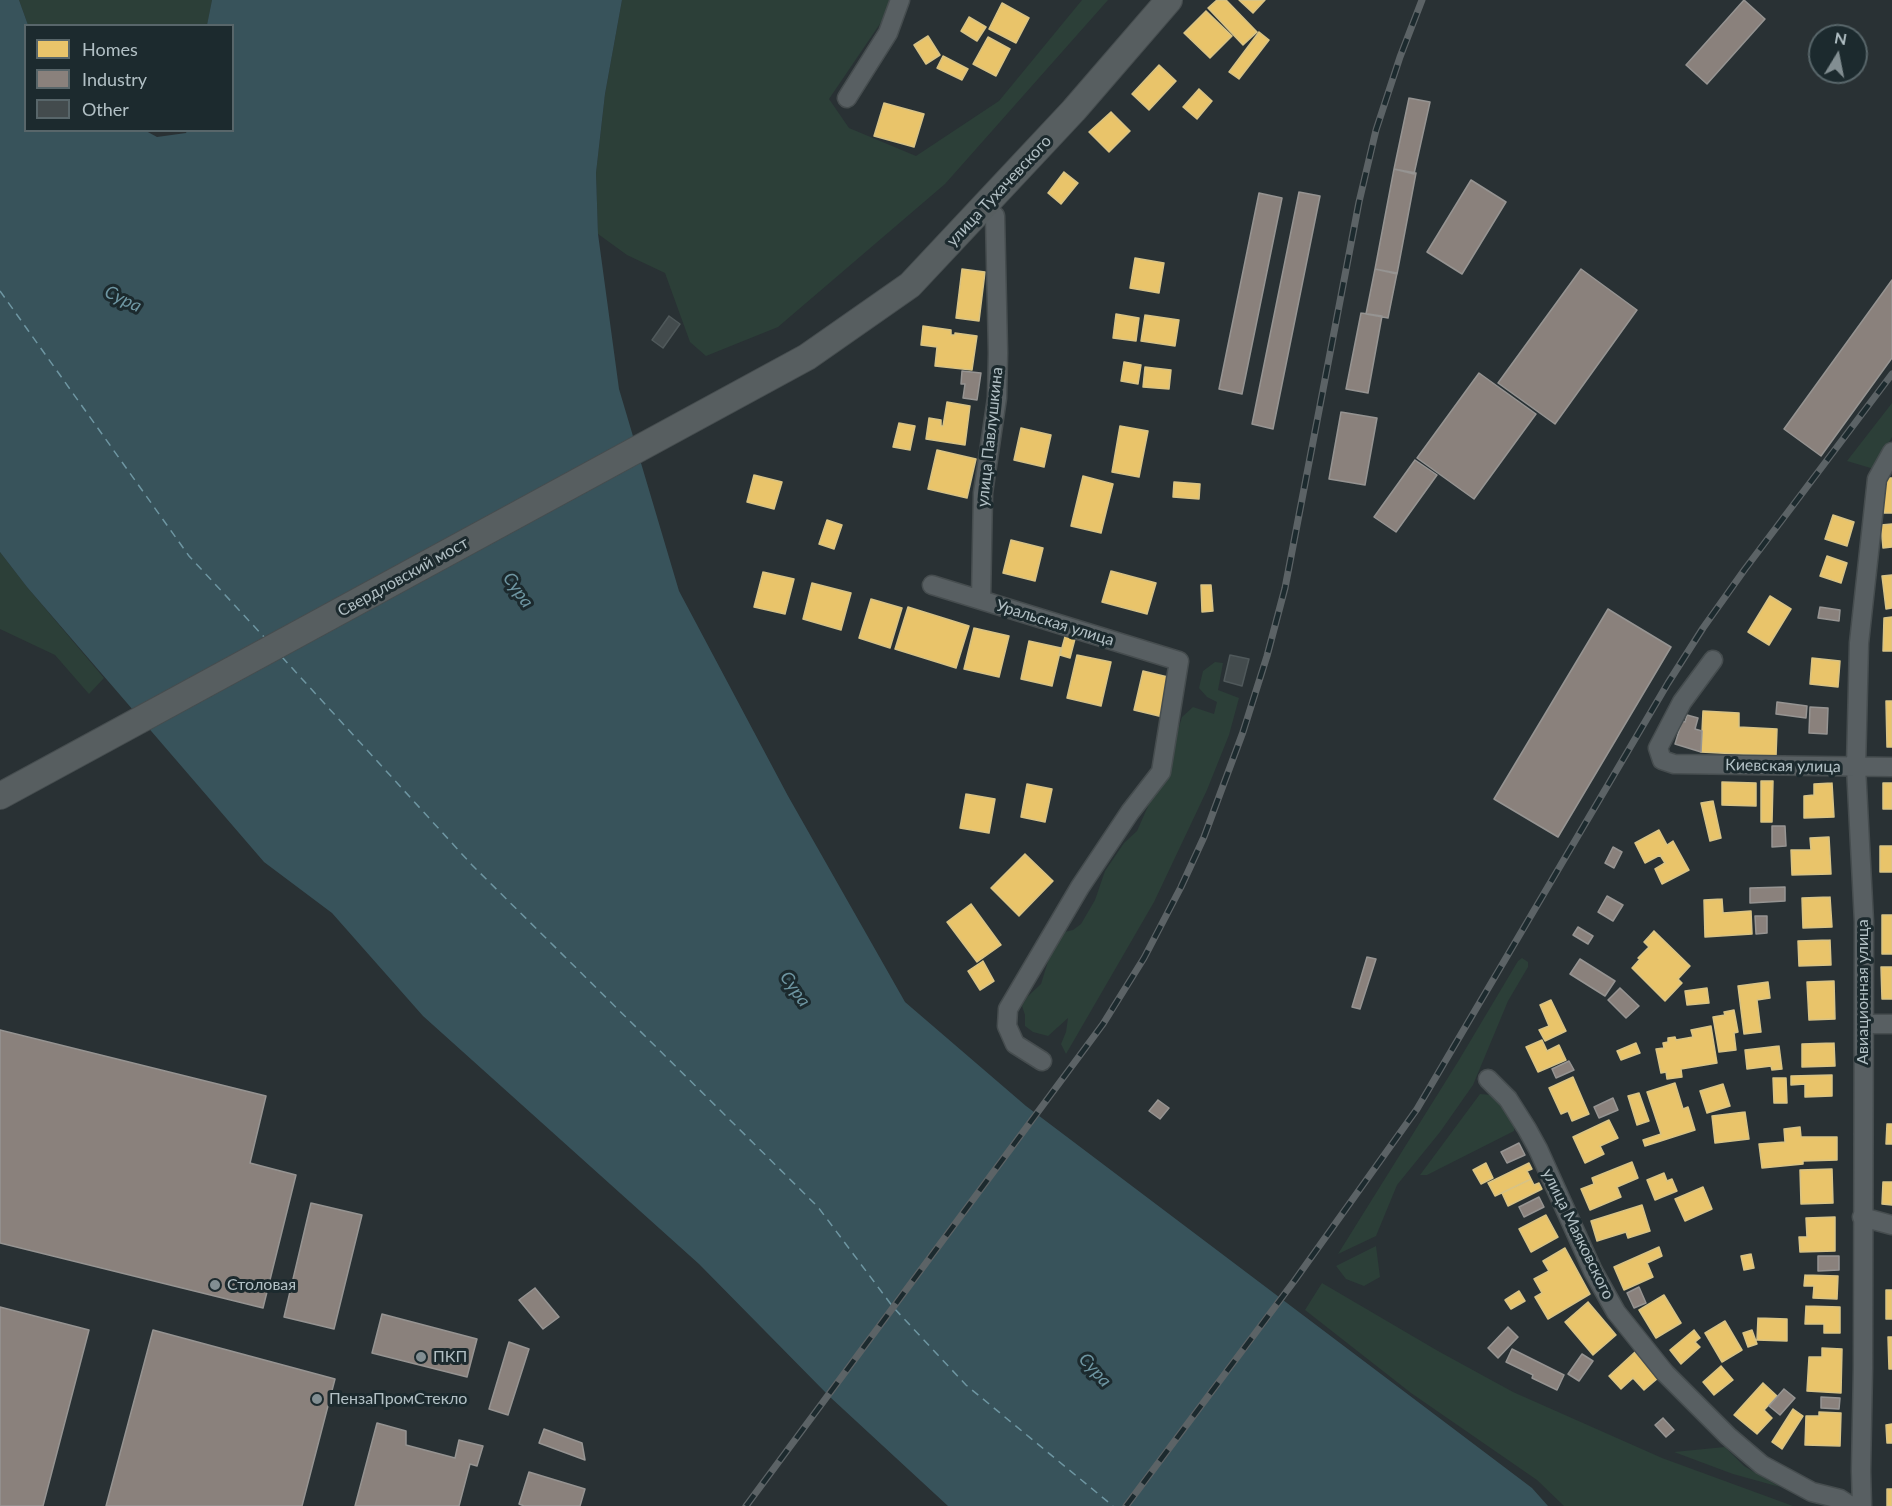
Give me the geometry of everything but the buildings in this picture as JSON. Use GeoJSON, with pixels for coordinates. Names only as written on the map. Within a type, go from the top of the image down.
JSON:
{"type":"FeatureCollection","features":[{"type":"Feature","properties":{"kind":"main road","name":"улица Тухачевского"},"geometry":{"type":"LineString","coordinates":[[807,357],[910,285],[1074,110],[1169,0]]}},
{"type":"Feature","properties":{"kind":"main road","name":"Свердловский мост"},"geometry":{"type":"LineString","coordinates":[[0,796],[807,357]]}},
{"type":"Feature","properties":{"kind":"street"},"geometry":{"type":"LineString","coordinates":[[847,98],[888,33],[900,0]]}},
{"type":"Feature","properties":{"kind":"street","name":"улица Павлушкина"},"geometry":{"type":"LineString","coordinates":[[981,600],[983,493],[997,398],[998,353],[995,216],[984,206]]}},
{"type":"Feature","properties":{"kind":"street","name":"Авиационная улица"},"geometry":{"type":"LineString","coordinates":[[1862,1506],[1864,922],[1856,767],[1859,643],[1877,479],[1892,452]]}},
{"type":"Feature","properties":{"kind":"street","name":"Уральская улица"},"geometry":{"type":"LineString","coordinates":[[932,585],[1179,661],[1161,772],[1130,812],[1080,887],[1008,1009],[1007,1026],[1015,1044],[1042,1061]]}},
{"type":"Feature","properties":{"kind":"street","name":"Киевская улица"},"geometry":{"type":"LineString","coordinates":[[1713,660],[1682,702],[1658,748],[1662,759],[1674,764],[1892,767]]}},
{"type":"Feature","properties":{"kind":"street"},"geometry":{"type":"LineString","coordinates":[[1863,1024],[1892,1024]]}},
{"type":"Feature","properties":{"kind":"street","name":"улица Маяковского"},"geometry":{"type":"LineString","coordinates":[[1488,1079],[1508,1099],[1538,1149],[1593,1271],[1616,1312],[1665,1373],[1728,1436],[1762,1465],[1812,1492],[1840,1499],[1851,1506]]}},
{"type":"Feature","properties":{"kind":"street"},"geometry":{"type":"LineString","coordinates":[[1862,1217],[1892,1225]]}},
{"type":"Feature","properties":{"kind":"green space"},"geometry":{"type":"Polygon","coordinates":[[[19,0],[212,0],[207,24],[28,24],[19,0]]]}},
{"type":"Feature","properties":{"kind":"green space"},"geometry":{"type":"Polygon","coordinates":[[[622,0],[892,0],[890,9],[829,99],[849,128],[916,156],[999,101],[1082,0],[1108,0],[945,184],[778,327],[706,356],[690,342],[665,273],[627,255],[598,234],[596,173],[605,94],[622,0]]]}},
{"type":"Feature","properties":{"kind":"green space"},"geometry":{"type":"Polygon","coordinates":[[[1892,403],[1892,437],[1874,469],[1847,461],[1892,403]]]}},
{"type":"Feature","properties":{"kind":"green space"},"geometry":{"type":"Polygon","coordinates":[[[0,552],[104,678],[89,694],[55,655],[0,629],[0,552]]]}},
{"type":"Feature","properties":{"kind":"green space"},"geometry":{"type":"Polygon","coordinates":[[[1215,662],[1223,663],[1218,690],[1239,698],[1229,735],[1207,790],[1154,902],[1066,1054],[1061,1044],[1068,1018],[1048,1036],[1033,1032],[1025,1026],[1022,1006],[1027,997],[1041,984],[1060,933],[1073,930],[1081,924],[1095,900],[1105,871],[1124,843],[1137,831],[1169,759],[1182,717],[1193,707],[1214,714],[1217,702],[1207,697],[1199,688],[1203,671],[1215,662]]]}},
{"type":"Feature","properties":{"kind":"green space"},"geometry":{"type":"Polygon","coordinates":[[[1522,958],[1528,962],[1528,967],[1508,1001],[1473,1085],[1440,1132],[1397,1185],[1376,1236],[1338,1254],[1518,961],[1522,958]]]}},
{"type":"Feature","properties":{"kind":"green space"},"geometry":{"type":"Polygon","coordinates":[[[1480,1094],[1492,1095],[1506,1109],[1514,1120],[1514,1131],[1427,1175],[1420,1175],[1480,1094]]]}},
{"type":"Feature","properties":{"kind":"green space"},"geometry":{"type":"Polygon","coordinates":[[[1376,1246],[1380,1277],[1364,1286],[1346,1279],[1336,1266],[1376,1246]]]}},
{"type":"Feature","properties":{"kind":"green space"},"geometry":{"type":"Polygon","coordinates":[[[1322,1283],[1513,1392],[1662,1458],[1793,1506],[1564,1506],[1537,1480],[1411,1393],[1305,1310],[1322,1283]]]}},
{"type":"Feature","properties":{"kind":"green space"},"geometry":{"type":"Polygon","coordinates":[[[1725,1447],[1744,1466],[1780,1487],[1733,1474],[1674,1452],[1725,1447]]]}},
{"type":"Feature","properties":{"kind":"water","name":"Сура"},"geometry":{"type":"Polygon","coordinates":[[[0,0],[19,0],[28,24],[24,24],[24,132],[148,132],[157,137],[186,132],[234,132],[234,24],[207,24],[212,0],[622,0],[605,94],[596,173],[598,234],[619,389],[679,591],[788,796],[905,1002],[1026,1106],[1532,1488],[1548,1506],[948,1506],[830,1397],[699,1264],[423,1016],[332,913],[264,862],[27,587],[0,552],[0,0]]]}},
{"type":"Feature","properties":{"kind":"ferry route"},"geometry":{"type":"LineString","coordinates":[[0,291],[189,556],[265,638]]}},
{"type":"Feature","properties":{"kind":"ferry route"},"geometry":{"type":"LineString","coordinates":[[282,657],[472,865],[818,1207],[893,1307],[966,1385],[1113,1506]]}},
{"type":"Feature","properties":{"kind":"railway"},"geometry":{"type":"LineString","coordinates":[[746,1506],[1103,1024],[1144,958],[1204,837],[1243,732],[1285,588],[1359,202],[1376,130],[1422,0]]}},
{"type":"Feature","properties":{"kind":"railway"},"geometry":{"type":"LineString","coordinates":[[1126,1506],[1295,1280],[1417,1109],[1668,683],[1703,628],[1892,374]]}},
{"type":"Feature","properties":{"kind":"place","name":"Столовая"},"geometry":{"type":"Point","coordinates":[215,1285]}},
{"type":"Feature","properties":{"kind":"place","name":"ПКП"},"geometry":{"type":"Point","coordinates":[421,1357]}},
{"type":"Feature","properties":{"kind":"place","name":"ПензаПромСтекло"},"geometry":{"type":"Point","coordinates":[317,1399]}}]}
